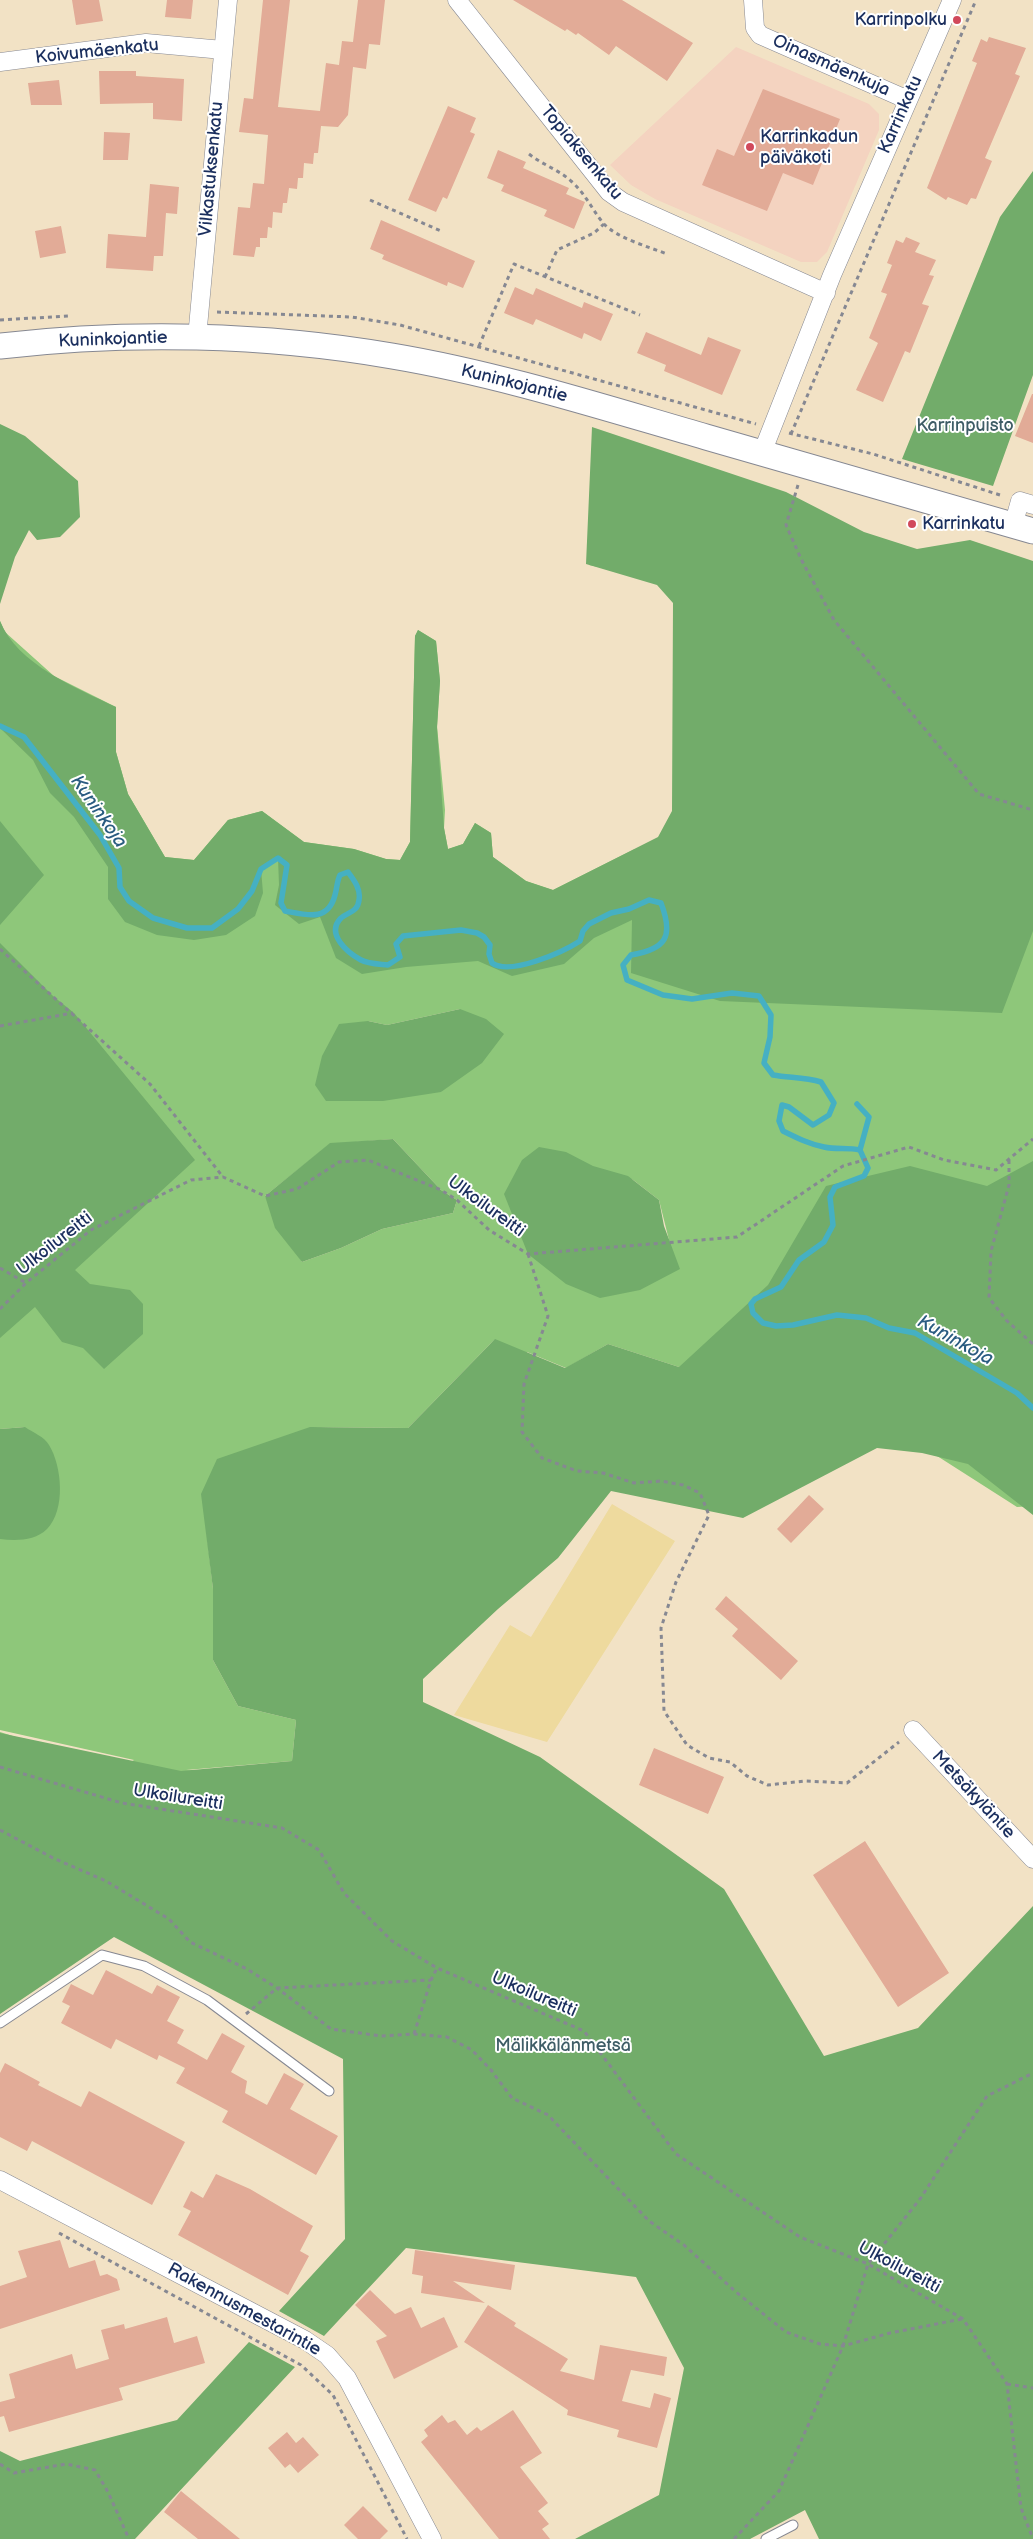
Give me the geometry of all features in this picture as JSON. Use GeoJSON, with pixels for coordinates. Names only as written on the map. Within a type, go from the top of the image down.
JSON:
{"type":"FeatureCollection","features":[{"type":"Feature","properties":{"kind":"main road","name":"Kuninkojantie"},"geometry":{"type":"LineString","coordinates":[[0,346],[123,338],[197,338],[328,346],[394,356],[541,388],[1023,529]]}},
{"type":"Feature","properties":{"kind":"street","name":"Vilkastuksenkatu"},"geometry":{"type":"LineString","coordinates":[[197,338],[228,0]]}},
{"type":"Feature","properties":{"kind":"street","name":"Topiaksenkatu"},"geometry":{"type":"LineString","coordinates":[[457,0],[610,192],[623,202],[826,293]]}},
{"type":"Feature","properties":{"kind":"street","name":"Oinasmäenkuja"},"geometry":{"type":"LineString","coordinates":[[753,0],[755,28],[760,35],[908,100]]}},
{"type":"Feature","properties":{"kind":"street","name":"Karrinkatu"},"geometry":{"type":"LineString","coordinates":[[762,454],[826,293],[952,0]]}},
{"type":"Feature","properties":{"kind":"street","name":"Koivumäenkatu"},"geometry":{"type":"LineString","coordinates":[[0,62],[146,43],[223,50]]}},
{"type":"Feature","properties":{"kind":"street","name":"Kuninkojantie"},"geometry":{"type":"LineString","coordinates":[[1023,529],[1027,503]]}},
{"type":"Feature","properties":{"kind":"street","name":"Metsäkyläntie"},"geometry":{"type":"LineString","coordinates":[[914,1730],[1033,1859]]}},
{"type":"Feature","properties":{"kind":"street","name":"Rakennusmestarintie"},"geometry":{"type":"LineString","coordinates":[[0,2180],[305,2340],[327,2355],[347,2378],[432,2539]]}},
{"type":"Feature","properties":{"kind":"lane"},"geometry":{"type":"LineString","coordinates":[[0,2023],[102,1955],[144,1966],[207,2000],[328,2092]]}},
{"type":"Feature","properties":{"kind":"lane"},"geometry":{"type":"LineString","coordinates":[[766,2539],[793,2526]]}},
{"type":"Feature","properties":{"kind":"path"},"geometry":{"type":"LineString","coordinates":[[976,0],[791,434],[873,454],[1027,503]]}},
{"type":"Feature","properties":{"kind":"path"},"geometry":{"type":"LineString","coordinates":[[370,200],[441,231]]}},
{"type":"Feature","properties":{"kind":"path"},"geometry":{"type":"LineString","coordinates":[[545,277],[557,250],[594,233],[604,224]]}},
{"type":"Feature","properties":{"kind":"path"},"geometry":{"type":"LineString","coordinates":[[480,346],[514,264],[640,315]]}},
{"type":"Feature","properties":{"kind":"path"},"geometry":{"type":"LineString","coordinates":[[799,484],[786,525],[802,561],[834,620],[979,794],[1033,810]]}},
{"type":"Feature","properties":{"kind":"path"},"geometry":{"type":"LineString","coordinates":[[0,949],[74,1013],[150,1084],[223,1177]]}},
{"type":"Feature","properties":{"kind":"path"},"geometry":{"type":"LineString","coordinates":[[0,1026],[74,1013]]}},
{"type":"Feature","properties":{"kind":"path"},"geometry":{"type":"LineString","coordinates":[[1033,1139],[1009,1159],[1009,1184],[991,1251],[989,1298],[1007,1321],[1033,1344]]}},
{"type":"Feature","properties":{"kind":"path","name":"Ulkoilureitti"},"geometry":{"type":"LineString","coordinates":[[0,1309],[26,1283],[100,1226],[191,1180],[223,1177],[265,1196],[297,1189],[339,1162],[368,1160],[441,1190],[457,1200],[489,1230],[528,1254],[737,1237],[843,1166],[910,1147],[944,1160],[996,1170],[1009,1159]]}},
{"type":"Feature","properties":{"kind":"path"},"geometry":{"type":"LineString","coordinates":[[528,1254],[548,1316],[524,1384],[522,1432],[542,1458],[577,1471],[603,1473],[634,1483],[661,1481],[683,1485],[700,1493],[708,1515],[676,1582],[661,1628],[664,1711],[687,1744],[710,1758],[730,1762],[747,1776],[768,1785],[805,1781],[847,1783],[914,1730]]}},
{"type":"Feature","properties":{"kind":"path"},"geometry":{"type":"LineString","coordinates":[[0,1268],[26,1283]]}},
{"type":"Feature","properties":{"kind":"path","name":"Ulkoilureitti"},"geometry":{"type":"LineString","coordinates":[[0,1767],[122,1803],[282,1828],[319,1850],[344,1892],[392,1941],[437,1968],[584,2031],[676,2154],[800,2237],[868,2264],[962,2319],[1007,2384],[1021,2508],[1033,2539]]}},
{"type":"Feature","properties":{"kind":"path"},"geometry":{"type":"LineString","coordinates":[[0,1830],[53,1858],[106,1881],[169,1919],[190,1942],[247,1970],[277,1988],[331,2029],[381,2036],[414,2034],[447,2037],[472,2050],[491,2070],[512,2098],[548,2115],[649,2221],[684,2245],[736,2292],[786,2332],[820,2344],[843,2346],[890,2333],[962,2319]]}},
{"type":"Feature","properties":{"kind":"path"},"geometry":{"type":"LineString","coordinates":[[414,2034],[431,1980],[437,1968]]}},
{"type":"Feature","properties":{"kind":"path"},"geometry":{"type":"LineString","coordinates":[[236,2022],[277,1988],[431,1980]]}},
{"type":"Feature","properties":{"kind":"path"},"geometry":{"type":"LineString","coordinates":[[734,2539],[779,2491],[843,2346],[868,2264],[920,2199],[987,2096],[1033,2073]]}},
{"type":"Feature","properties":{"kind":"path"},"geometry":{"type":"LineString","coordinates":[[52,2229],[301,2365],[333,2395],[408,2539]]}},
{"type":"Feature","properties":{"kind":"path"},"geometry":{"type":"LineString","coordinates":[[1007,2384],[1033,2388]]}},
{"type":"Feature","properties":{"kind":"path"},"geometry":{"type":"LineString","coordinates":[[0,2464],[14,2473],[66,2464],[95,2470],[108,2492],[129,2539]]}},
{"type":"Feature","properties":{"kind":"shaded area","name":"Karrinkadun päiväkoti"},"geometry":{"type":"Polygon","coordinates":[[[736,47],[869,104],[879,114],[879,130],[827,252],[817,262],[801,262],[655,199],[631,185],[610,165],[736,47]]]}},
{"type":"Feature","properties":{"kind":"green space","name":"Karrinpuisto"},"geometry":{"type":"Polygon","coordinates":[[[1033,171],[1033,375],[993,486],[902,459],[1000,217],[1033,171]]]}},
{"type":"Feature","properties":{"kind":"green space"},"geometry":{"type":"Polygon","coordinates":[[[0,424],[25,436],[78,481],[80,517],[60,537],[37,540],[29,530],[15,557],[0,604],[0,424]]]}},
{"type":"Feature","properties":{"kind":"green space"},"geometry":{"type":"Polygon","coordinates":[[[592,427],[786,492],[864,532],[917,549],[970,540],[1033,561],[1033,931],[1002,1013],[720,1001],[631,973],[632,920],[594,938],[564,964],[512,976],[478,961],[406,967],[362,974],[336,958],[320,917],[299,924],[275,905],[279,885],[278,858],[261,869],[263,893],[255,916],[226,935],[194,940],[157,935],[125,922],[108,899],[108,867],[74,817],[50,793],[33,760],[0,728],[0,621],[8,636],[34,662],[66,683],[116,707],[116,752],[128,794],[165,857],[194,860],[228,820],[262,811],[304,842],[354,849],[386,859],[400,860],[410,842],[415,636],[418,630],[436,641],[440,681],[437,728],[444,828],[448,849],[463,844],[475,823],[491,833],[493,857],[526,881],[553,890],[658,837],[672,811],[673,603],[657,585],[586,564],[592,427]]]}},
{"type":"Feature","properties":{"kind":"green space"},"geometry":{"type":"Polygon","coordinates":[[[592,499],[1033,654],[1033,1506],[1017,1507],[862,1408],[679,1367],[608,1344],[566,1368],[527,1352],[354,1738],[1033,2539],[850,2467],[418,2061],[209,1923],[0,1943],[0,1732],[119,1769],[134,1760],[0,1730],[0,1440],[25,1427],[0,1429],[0,621],[5,632],[54,676],[116,707],[116,752],[128,794],[165,857],[194,860],[228,820],[262,811],[304,842],[354,849],[386,859],[400,860],[410,842],[415,636],[418,630],[436,641],[440,681],[437,726],[445,810],[444,828],[448,849],[463,844],[475,823],[491,833],[493,857],[526,881],[553,890],[635,849],[682,849],[689,622],[660,580],[589,565],[592,499]],[[460,1009],[387,1025],[368,1021],[441,1092],[460,1009]],[[393,1139],[330,1144],[265,1196],[302,1262],[341,1248],[382,1229],[453,1213],[457,1200],[441,1190],[393,1139]],[[632,1179],[669,1240],[659,1200],[632,1179]],[[495,1339],[408,1428],[310,1427],[416,1433],[495,1339]],[[202,1492],[213,1589],[213,1660],[238,1706],[296,1720],[292,1761],[186,1770],[322,1777],[202,1492]]]}},
{"type":"Feature","properties":{"kind":"green space"},"geometry":{"type":"Polygon","coordinates":[[[0,821],[44,875],[0,925],[0,821]]]}},
{"type":"Feature","properties":{"kind":"green space"},"geometry":{"type":"Polygon","coordinates":[[[0,943],[53,996],[74,1013],[195,1160],[75,1270],[90,1284],[130,1290],[143,1304],[143,1334],[104,1369],[83,1348],[62,1342],[35,1307],[0,1338],[0,943]]]}},
{"type":"Feature","properties":{"kind":"green space"},"geometry":{"type":"Polygon","coordinates":[[[460,1009],[486,1019],[504,1034],[482,1063],[441,1092],[383,1101],[326,1101],[315,1085],[322,1056],[339,1024],[368,1021],[387,1025],[460,1009]]]}},
{"type":"Feature","properties":{"kind":"green space"},"geometry":{"type":"Polygon","coordinates":[[[393,1139],[441,1190],[457,1200],[453,1213],[382,1229],[341,1248],[302,1262],[275,1228],[265,1196],[330,1143],[393,1139]]]}},
{"type":"Feature","properties":{"kind":"green space"},"geometry":{"type":"Polygon","coordinates":[[[539,1147],[566,1152],[593,1166],[628,1176],[659,1200],[664,1226],[680,1269],[640,1290],[600,1298],[566,1284],[528,1254],[504,1194],[522,1160],[539,1147]]]}},
{"type":"Feature","properties":{"kind":"green space","name":"Mälikkälänmetsä"},"geometry":{"type":"Polygon","coordinates":[[[1033,1161],[1033,1515],[968,1464],[922,1453],[877,1448],[743,1518],[611,1491],[558,1558],[498,1609],[423,1679],[423,1702],[540,1757],[724,1889],[824,2056],[918,2028],[1033,1906],[1033,2539],[819,2539],[805,2510],[750,2539],[575,2539],[659,2495],[684,2368],[636,2277],[406,2248],[324,2336],[279,2311],[345,2239],[343,2059],[114,1937],[0,2014],[0,1733],[181,1771],[292,1761],[296,1720],[238,1706],[213,1660],[213,1589],[201,1494],[217,1459],[310,1427],[408,1428],[495,1339],[565,1368],[608,1344],[679,1367],[768,1285],[826,1186],[910,1166],[987,1186],[1033,1161]]]}},
{"type":"Feature","properties":{"kind":"green space"},"geometry":{"type":"Polygon","coordinates":[[[25,1427],[45,1440],[57,1464],[60,1488],[57,1511],[47,1529],[37,1536],[19,1540],[0,1539],[0,1429],[25,1427]]]}},
{"type":"Feature","properties":{"kind":"green space"},"geometry":{"type":"Polygon","coordinates":[[[249,2342],[295,2367],[135,2539],[0,2539],[0,2451],[20,2461],[177,2420],[249,2342]]]}},
{"type":"Feature","properties":{"kind":"sand"},"geometry":{"type":"Polygon","coordinates":[[[612,1504],[675,1541],[547,1742],[454,1715],[510,1625],[531,1637],[612,1504]]]}},
{"type":"Feature","properties":{"kind":"building"},"geometry":{"type":"Polygon","coordinates":[[[72,0],[99,0],[103,21],[76,25],[72,0]]]}},
{"type":"Feature","properties":{"kind":"building"},"geometry":{"type":"Polygon","coordinates":[[[167,0],[193,0],[191,19],[165,17],[167,0]]]}},
{"type":"Feature","properties":{"kind":"building"},"geometry":{"type":"Polygon","coordinates":[[[263,0],[290,0],[278,107],[320,111],[326,63],[339,65],[342,41],[353,42],[358,0],[385,0],[380,45],[369,44],[366,69],[353,67],[348,115],[338,127],[321,126],[318,153],[314,153],[313,164],[304,163],[303,178],[298,178],[297,189],[289,188],[287,203],[283,203],[282,213],[273,212],[272,228],[268,227],[267,238],[260,238],[260,247],[256,247],[254,257],[233,255],[238,207],[250,208],[253,183],[264,184],[268,135],[239,132],[244,98],[253,99],[263,0]]]}},
{"type":"Feature","properties":{"kind":"building"},"geometry":{"type":"Polygon","coordinates":[[[513,0],[622,0],[693,43],[667,81],[616,46],[609,55],[578,33],[576,35],[567,29],[565,31],[513,0]]]}},
{"type":"Feature","properties":{"kind":"building"},"geometry":{"type":"Polygon","coordinates":[[[989,37],[1026,48],[1015,74],[1020,76],[985,158],[992,161],[976,199],[971,198],[967,205],[948,197],[946,200],[927,188],[977,63],[972,61],[981,39],[987,42],[989,37]]]}},
{"type":"Feature","properties":{"kind":"building"},"geometry":{"type":"Polygon","coordinates":[[[99,71],[136,71],[136,76],[184,79],[182,121],[153,119],[153,103],[100,104],[99,71]]]}},
{"type":"Feature","properties":{"kind":"building"},"geometry":{"type":"Polygon","coordinates":[[[59,80],[62,105],[31,105],[28,83],[59,80]]]}},
{"type":"Feature","properties":{"kind":"building"},"geometry":{"type":"Polygon","coordinates":[[[763,89],[840,119],[813,185],[783,173],[767,211],[702,185],[717,149],[734,156],[763,89]]]}},
{"type":"Feature","properties":{"kind":"building"},"geometry":{"type":"Polygon","coordinates":[[[448,106],[476,118],[470,132],[475,134],[447,199],[443,197],[436,212],[408,200],[448,106]]]}},
{"type":"Feature","properties":{"kind":"building"},"geometry":{"type":"Polygon","coordinates":[[[104,132],[130,133],[128,160],[103,160],[104,132]]]}},
{"type":"Feature","properties":{"kind":"building"},"geometry":{"type":"Polygon","coordinates":[[[498,150],[526,162],[523,168],[569,188],[566,194],[585,202],[574,229],[544,216],[547,210],[501,191],[504,185],[487,178],[498,150]]]}},
{"type":"Feature","properties":{"kind":"building"},"geometry":{"type":"Polygon","coordinates":[[[150,184],[179,187],[177,214],[166,213],[163,256],[154,256],[153,271],[106,268],[108,234],[146,237],[150,184]]]}},
{"type":"Feature","properties":{"kind":"building"},"geometry":{"type":"Polygon","coordinates":[[[381,220],[475,261],[463,288],[448,282],[447,286],[382,259],[384,255],[370,249],[381,220]]]}},
{"type":"Feature","properties":{"kind":"building"},"geometry":{"type":"Polygon","coordinates":[[[61,226],[66,253],[40,258],[35,231],[61,226]]]}},
{"type":"Feature","properties":{"kind":"building"},"geometry":{"type":"Polygon","coordinates":[[[906,237],[920,243],[915,252],[936,260],[929,275],[934,276],[922,304],[929,306],[910,353],[905,351],[883,402],[856,390],[878,343],[869,338],[887,294],[881,292],[892,265],[887,263],[896,240],[903,243],[906,237]]]}},
{"type":"Feature","properties":{"kind":"building"},"geometry":{"type":"Polygon","coordinates":[[[515,287],[533,295],[536,288],[582,308],[584,302],[613,314],[601,341],[584,333],[582,339],[536,319],[533,325],[504,313],[515,287]]]}},
{"type":"Feature","properties":{"kind":"building"},"geometry":{"type":"Polygon","coordinates":[[[646,332],[701,355],[708,337],[741,350],[722,395],[664,371],[666,365],[637,353],[646,332]]]}},
{"type":"Feature","properties":{"kind":"building"},"geometry":{"type":"Polygon","coordinates":[[[1033,394],[1033,443],[1015,436],[1033,394]]]}},
{"type":"Feature","properties":{"kind":"building"},"geometry":{"type":"Polygon","coordinates":[[[809,1495],[824,1509],[791,1543],[777,1529],[809,1495]]]}},
{"type":"Feature","properties":{"kind":"building"},"geometry":{"type":"Polygon","coordinates":[[[726,1596],[798,1661],[781,1680],[732,1636],[738,1629],[715,1609],[726,1596]]]}},
{"type":"Feature","properties":{"kind":"building"},"geometry":{"type":"Polygon","coordinates":[[[654,1748],[724,1777],[708,1814],[639,1785],[654,1748]]]}},
{"type":"Feature","properties":{"kind":"building"},"geometry":{"type":"Polygon","coordinates":[[[865,1841],[949,1973],[898,2007],[813,1875],[865,1841]]]}},
{"type":"Feature","properties":{"kind":"building"},"geometry":{"type":"Polygon","coordinates":[[[106,1970],[152,1994],[157,1985],[180,1997],[167,2021],[184,2030],[177,2043],[207,2060],[222,2033],[245,2046],[231,2072],[247,2081],[245,2093],[267,2105],[284,2073],[304,2084],[290,2109],[338,2136],[316,2175],[222,2122],[228,2111],[176,2083],[185,2068],[159,2055],[157,2060],[116,2039],[111,2049],[61,2023],[70,2006],[62,2002],[71,1984],[93,1995],[106,1970]]]}},
{"type":"Feature","properties":{"kind":"building"},"geometry":{"type":"Polygon","coordinates":[[[5,2063],[40,2082],[38,2085],[81,2107],[89,2091],[185,2142],[152,2205],[32,2141],[27,2151],[0,2137],[0,2073],[5,2063]]]}},
{"type":"Feature","properties":{"kind":"building"},"geometry":{"type":"Polygon","coordinates":[[[216,2174],[250,2189],[313,2226],[300,2251],[309,2256],[288,2295],[178,2235],[191,2211],[183,2207],[191,2191],[203,2198],[216,2174]]]}},
{"type":"Feature","properties":{"kind":"building"},"geometry":{"type":"Polygon","coordinates":[[[60,2240],[69,2268],[95,2260],[100,2276],[107,2274],[117,2279],[120,2290],[0,2329],[0,2286],[27,2277],[18,2251],[60,2240]]]}},
{"type":"Feature","properties":{"kind":"building"},"geometry":{"type":"Polygon","coordinates":[[[415,2250],[515,2265],[511,2290],[453,2281],[485,2303],[421,2293],[423,2276],[412,2274],[415,2250]]]}},
{"type":"Feature","properties":{"kind":"building"},"geometry":{"type":"Polygon","coordinates":[[[370,2290],[395,2314],[411,2307],[421,2328],[444,2317],[458,2347],[394,2379],[376,2341],[387,2336],[355,2305],[370,2290]]]}},
{"type":"Feature","properties":{"kind":"building"},"geometry":{"type":"Polygon","coordinates":[[[488,2305],[516,2323],[514,2326],[568,2359],[560,2371],[594,2380],[600,2345],[667,2357],[664,2376],[631,2370],[622,2401],[650,2408],[654,2393],[671,2398],[657,2448],[617,2437],[619,2430],[567,2415],[568,2410],[464,2342],[488,2305]]]}},
{"type":"Feature","properties":{"kind":"building"},"geometry":{"type":"Polygon","coordinates":[[[167,2317],[174,2343],[197,2336],[205,2363],[119,2388],[123,2400],[9,2432],[4,2416],[0,2417],[0,2402],[15,2398],[9,2374],[72,2354],[76,2369],[109,2359],[101,2330],[124,2324],[125,2329],[167,2317]]]}},
{"type":"Feature","properties":{"kind":"building"},"geometry":{"type":"Polygon","coordinates":[[[513,2410],[542,2453],[520,2467],[548,2503],[538,2511],[549,2524],[542,2529],[550,2539],[499,2539],[421,2442],[428,2436],[424,2430],[442,2415],[448,2423],[455,2420],[467,2435],[477,2427],[481,2431],[513,2410]]]}},
{"type":"Feature","properties":{"kind":"building"},"geometry":{"type":"Polygon","coordinates":[[[287,2432],[296,2443],[303,2437],[319,2455],[298,2473],[290,2464],[285,2468],[268,2448],[287,2432]]]}},
{"type":"Feature","properties":{"kind":"building"},"geometry":{"type":"Polygon","coordinates":[[[181,2491],[240,2539],[198,2539],[164,2512],[181,2491]]]}},
{"type":"Feature","properties":{"kind":"building"},"geometry":{"type":"Polygon","coordinates":[[[363,2506],[388,2531],[380,2539],[358,2539],[344,2525],[363,2506]]]}},
{"type":"Feature","properties":{"kind":"waterway","name":"Kuninkoja"},"geometry":{"type":"LineString","coordinates":[[0,726],[24,737],[100,835],[119,868],[120,887],[129,901],[153,918],[187,928],[212,928],[238,909],[252,891],[261,869],[278,858],[287,865],[281,903],[285,911],[309,915],[322,913],[332,904],[340,875],[348,872],[358,888],[359,900],[357,907],[341,918],[337,924],[337,936],[345,948],[356,957],[374,964],[388,965],[400,957],[396,944],[403,936],[461,930],[477,933],[484,937],[490,945],[489,954],[492,963],[511,967],[523,965],[562,951],[580,941],[583,931],[589,924],[611,913],[629,909],[649,900],[661,903],[667,925],[664,940],[652,949],[631,955],[623,965],[627,980],[663,995],[692,999],[732,993],[759,996],[771,1015],[770,1037],[764,1063],[773,1075],[821,1082],[834,1103],[829,1115],[813,1125],[789,1107],[782,1105],[779,1121],[783,1131],[819,1146],[860,1150],[868,1168],[864,1176],[835,1187],[830,1197],[833,1225],[824,1242],[799,1260],[781,1287],[755,1299],[751,1304],[753,1313],[763,1323],[776,1326],[793,1325],[837,1315],[866,1318],[889,1328],[915,1333],[1017,1393],[1033,1408]]}},
{"type":"Feature","properties":{"kind":"waterway"},"geometry":{"type":"LineString","coordinates":[[857,1104],[869,1117],[860,1150]]}},
{"type":"Feature","properties":{"kind":"place","name":"Karrinpolku"},"geometry":{"type":"Point","coordinates":[957,20]}},
{"type":"Feature","properties":{"kind":"place","name":"Karrinkadun päiväkoti"},"geometry":{"type":"Point","coordinates":[750,147]}},
{"type":"Feature","properties":{"kind":"place","name":"Karrinkatu"},"geometry":{"type":"Point","coordinates":[912,524]}}]}
